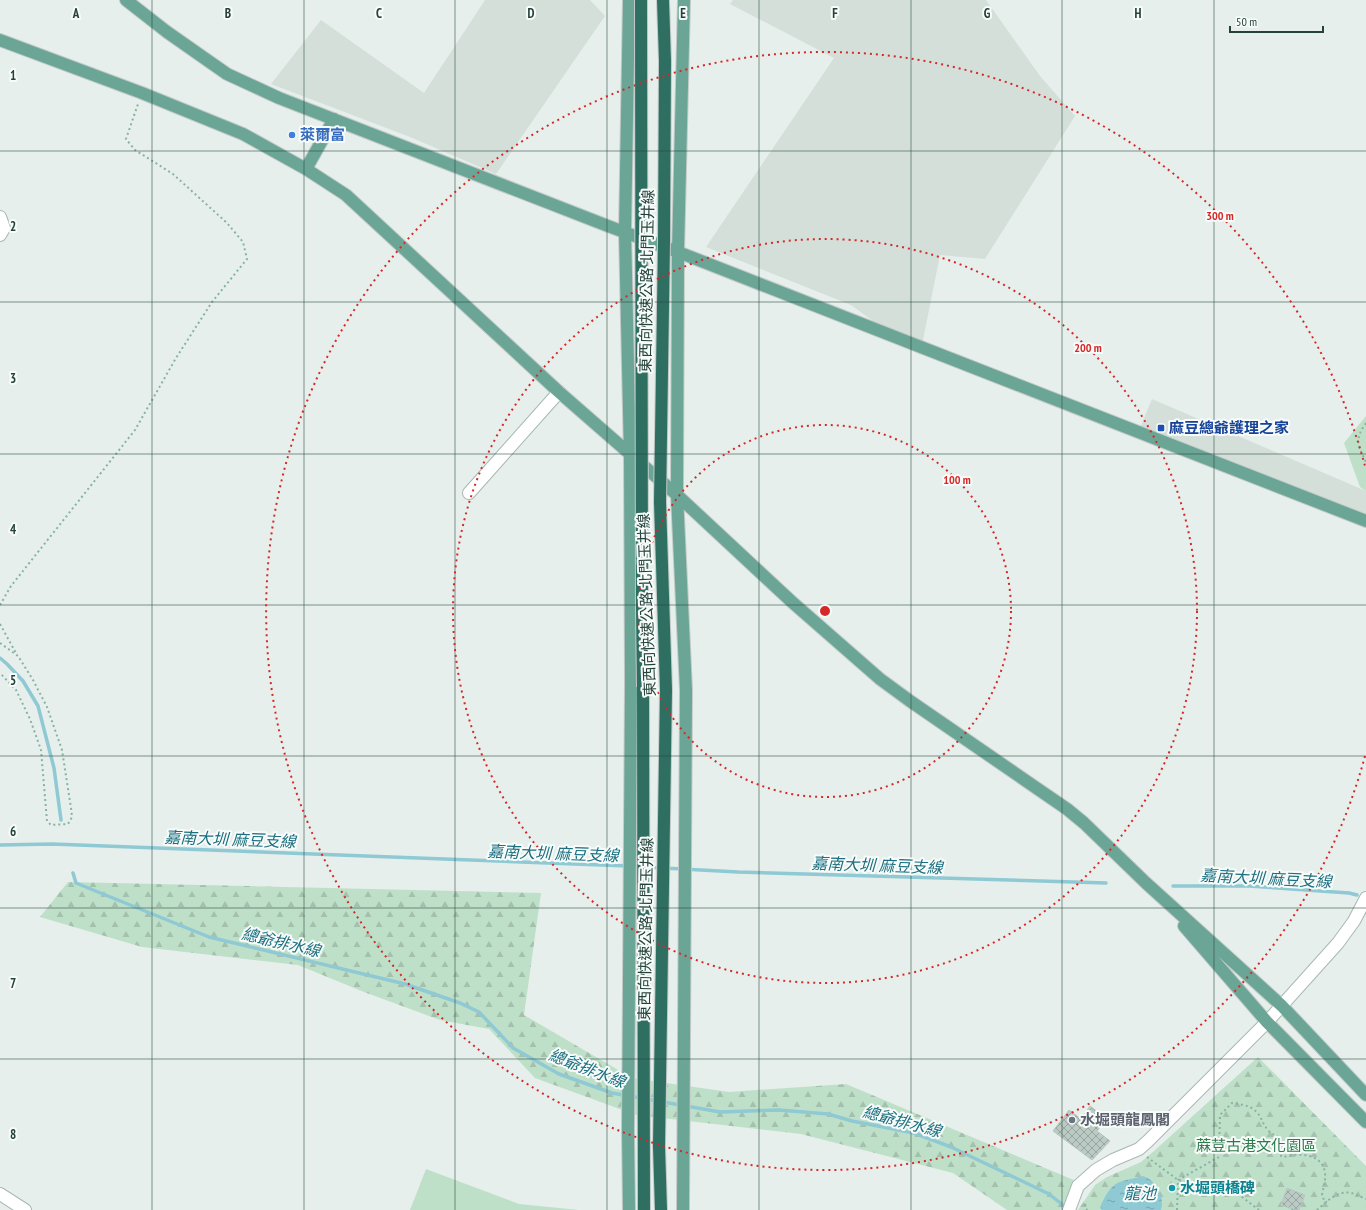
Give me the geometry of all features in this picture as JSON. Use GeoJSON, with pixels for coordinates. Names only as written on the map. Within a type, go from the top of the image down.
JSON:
{"type":"FeatureCollection","features":[{"type":"Feature","properties":{"kind":"highway","name":"東西向快速公路 北門玉井線"},"geometry":{"type":"LineString","coordinates":[[640,0],[644,1210]]}},
{"type":"Feature","properties":{"kind":"highway","name":"東西向快速公路 北門玉井線"},"geometry":{"type":"LineString","coordinates":[[660,1210],[659,1146],[666,690],[660,502],[665,61],[663,0]]}},
{"type":"Feature","properties":{"kind":"main road"},"geometry":{"type":"LineString","coordinates":[[126,0],[167,32],[227,74],[279,98],[1366,521]]}},
{"type":"Feature","properties":{"kind":"main road"},"geometry":{"type":"LineString","coordinates":[[628,1210],[631,684],[630,455],[625,232],[629,0]]}},
{"type":"Feature","properties":{"kind":"main road"},"geometry":{"type":"LineString","coordinates":[[683,1210],[686,690],[677,495],[678,252],[684,0]]}},
{"type":"Feature","properties":{"kind":"main road"},"geometry":{"type":"LineString","coordinates":[[0,40],[142,93],[243,134],[306,169],[346,195],[559,392],[677,495],[792,602],[880,679],[910,702],[1084,823],[1146,883],[1282,1006],[1366,1095]]}},
{"type":"Feature","properties":{"kind":"main road"},"geometry":{"type":"LineString","coordinates":[[306,169],[334,119]]}},
{"type":"Feature","properties":{"kind":"main road"},"geometry":{"type":"LineString","coordinates":[[1146,883],[1267,1022],[1366,1122]]}},
{"type":"Feature","properties":{"kind":"street"},"geometry":{"type":"LineString","coordinates":[[0,217],[4,228],[0,235]]}},
{"type":"Feature","properties":{"kind":"street"},"geometry":{"type":"LineString","coordinates":[[469,493],[559,392]]}},
{"type":"Feature","properties":{"kind":"street"},"geometry":{"type":"LineString","coordinates":[[1069,1210],[1078,1186],[1096,1170],[1113,1160],[1139,1149],[1267,1022],[1338,943],[1354,922],[1366,898]]}},
{"type":"Feature","properties":{"kind":"street"},"geometry":{"type":"LineString","coordinates":[[0,1194],[25,1210]]}},
{"type":"Feature","properties":{"kind":"path"},"geometry":{"type":"LineString","coordinates":[[0,605],[12,586],[135,430],[176,358],[212,302],[247,259],[242,242],[227,222],[173,174],[135,150],[126,139],[142,93]]}},
{"type":"Feature","properties":{"kind":"path"},"geometry":{"type":"LineString","coordinates":[[1366,423],[1360,435],[1358,444],[1366,462]]}},
{"type":"Feature","properties":{"kind":"path"},"geometry":{"type":"LineString","coordinates":[[0,624],[33,680],[47,708],[62,750],[72,817],[68,824],[51,825],[47,821],[41,750],[30,719],[16,690],[0,673]]}},
{"type":"Feature","properties":{"kind":"path"},"geometry":{"type":"LineString","coordinates":[[0,643],[18,656]]}},
{"type":"Feature","properties":{"kind":"path"},"geometry":{"type":"LineString","coordinates":[[1178,1180],[1219,1157],[1220,1115],[1232,1103],[1252,1108],[1258,1114],[1264,1127],[1270,1134],[1278,1137],[1282,1148],[1282,1156],[1311,1156],[1317,1159],[1324,1168],[1325,1187],[1322,1195],[1324,1200],[1327,1202]]}},
{"type":"Feature","properties":{"kind":"path"},"geometry":{"type":"LineString","coordinates":[[1139,1149],[1149,1159],[1178,1180],[1217,1189],[1229,1190],[1242,1196],[1259,1210]]}},
{"type":"Feature","properties":{"kind":"path"},"geometry":{"type":"LineString","coordinates":[[1177,1210],[1178,1180]]}},
{"type":"Feature","properties":{"kind":"path"},"geometry":{"type":"LineString","coordinates":[[1318,1210],[1335,1196],[1341,1194],[1350,1193],[1366,1199]]}},
{"type":"Feature","properties":{"kind":"shaded area"},"geometry":{"type":"Polygon","coordinates":[[[485,0],[590,0],[605,16],[496,174],[410,137],[271,84],[321,20],[424,93],[485,0]]]}},
{"type":"Feature","properties":{"kind":"shaded area"},"geometry":{"type":"Polygon","coordinates":[[[733,0],[986,0],[1040,76],[1075,116],[985,259],[940,255],[920,355],[851,305],[706,247],[834,58],[730,4],[733,0]]]}},
{"type":"Feature","properties":{"kind":"shaded area"},"geometry":{"type":"Polygon","coordinates":[[[1152,399],[1366,491],[1366,523],[1137,435],[1152,399]]]}},
{"type":"Feature","properties":{"kind":"green space"},"geometry":{"type":"Polygon","coordinates":[[[1366,416],[1366,491],[1360,487],[1344,443],[1366,416]]]}},
{"type":"Feature","properties":{"kind":"green space"},"geometry":{"type":"Polygon","coordinates":[[[68,882],[541,893],[524,1015],[632,1078],[729,1092],[846,1084],[1076,1181],[1060,1210],[1007,1210],[953,1173],[801,1134],[636,1115],[535,1078],[489,1029],[440,1020],[364,992],[298,965],[142,947],[40,917],[68,882]]]}},
{"type":"Feature","properties":{"kind":"green space","name":"蔴荳古港文化園區"},"geometry":{"type":"Polygon","coordinates":[[[1258,1057],[1366,1166],[1366,1210],[1078,1210],[1095,1185],[1107,1177],[1141,1162],[1258,1057]]]}},
{"type":"Feature","properties":{"kind":"green space"},"geometry":{"type":"Polygon","coordinates":[[[426,1169],[519,1204],[579,1210],[410,1210],[426,1169]]]}},
{"type":"Feature","properties":{"kind":"water","name":"龍池"},"geometry":{"type":"Polygon","coordinates":[[[1143,1176],[1152,1181],[1158,1190],[1162,1200],[1161,1210],[1102,1210],[1100,1207],[1112,1187],[1121,1182],[1143,1176]]]}},
{"type":"Feature","properties":{"kind":"building"},"geometry":{"type":"Polygon","coordinates":[[[1090,1106],[1107,1119],[1097,1131],[1110,1141],[1092,1160],[1053,1131],[1069,1110],[1081,1119],[1090,1106]]]}},
{"type":"Feature","properties":{"kind":"building"},"geometry":{"type":"Polygon","coordinates":[[[1287,1188],[1305,1195],[1299,1210],[1294,1210],[1281,1205],[1287,1188]]]}},
{"type":"Feature","properties":{"kind":"waterway","name":"總爺排水線"},"geometry":{"type":"LineString","coordinates":[[0,658],[23,681],[38,706],[54,768],[61,820]]}},
{"type":"Feature","properties":{"kind":"waterway","name":"嘉南大圳 麻豆支線"},"geometry":{"type":"LineString","coordinates":[[0,845],[52,844],[628,866]]}},
{"type":"Feature","properties":{"kind":"waterway","name":"嘉南大圳 麻豆支線"},"geometry":{"type":"LineString","coordinates":[[645,867],[738,872],[1106,883]]}},
{"type":"Feature","properties":{"kind":"waterway","name":"總爺排水線"},"geometry":{"type":"LineString","coordinates":[[73,873],[76,883],[209,937],[405,984],[460,1003],[479,1012],[513,1048],[559,1074],[612,1093],[720,1112],[779,1110],[828,1114],[852,1121],[914,1133],[951,1147],[1049,1194],[1068,1209]]}},
{"type":"Feature","properties":{"kind":"waterway","name":"嘉南大圳 麻豆支線"},"geometry":{"type":"LineString","coordinates":[[1173,886],[1249,886],[1349,893],[1357,895]]}},
{"type":"Feature","properties":{"kind":"place","name":"萊爾富"},"geometry":{"type":"Point","coordinates":[292,135]}},
{"type":"Feature","properties":{"kind":"place","name":"麻豆總爺護理之家"},"geometry":{"type":"Point","coordinates":[1161,428]}},
{"type":"Feature","properties":{"kind":"place","name":"水堀頭龍鳳閣"},"geometry":{"type":"Point","coordinates":[1072,1120]}},
{"type":"Feature","properties":{"kind":"place","name":"水堀頭橋碑"},"geometry":{"type":"Point","coordinates":[1172,1188]}}]}
